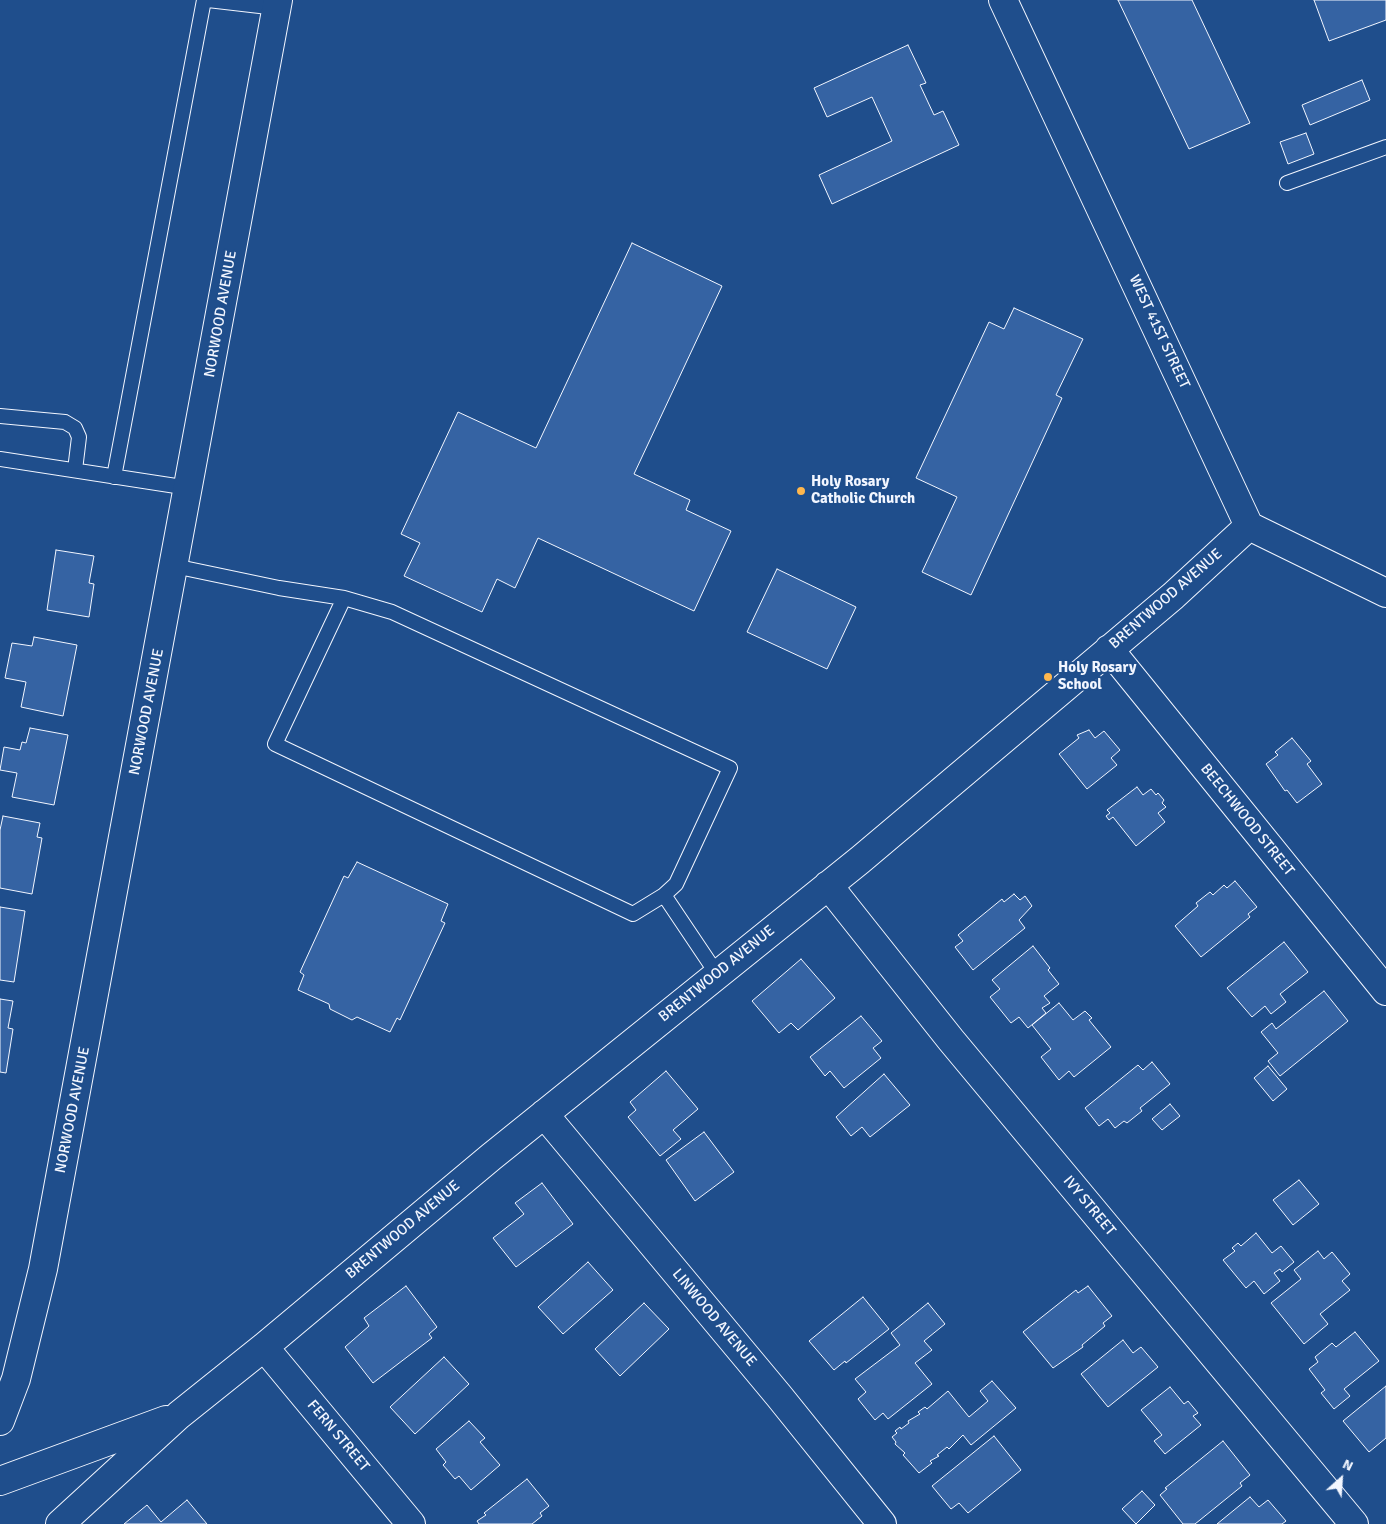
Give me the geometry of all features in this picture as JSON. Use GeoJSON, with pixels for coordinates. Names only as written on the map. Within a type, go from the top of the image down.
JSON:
{"type":"FeatureCollection","features":[{"type":"Feature","properties":{"kind":"street","name":"WEST 41ST STREET"},"geometry":{"type":"LineString","coordinates":[[1003,0],[1249,526]]}},
{"type":"Feature","properties":{"kind":"street","name":"NORWOOD AVENUE"},"geometry":{"type":"LineString","coordinates":[[0,1421],[16,1379],[43,1269],[190,488],[278,4]]}},
{"type":"Feature","properties":{"kind":"street"},"geometry":{"type":"LineString","coordinates":[[1249,526],[1386,593]]}},
{"type":"Feature","properties":{"kind":"street","name":"BRENTWOOD AVENUE"},"geometry":{"type":"LineString","coordinates":[[60,1524],[179,1415],[264,1348],[544,1114],[828,885],[1036,713],[1109,649],[1174,596],[1249,526]]}},
{"type":"Feature","properties":{"kind":"street","name":"BEECHWOOD STREET"},"geometry":{"type":"LineString","coordinates":[[1109,649],[1386,991]]}},
{"type":"Feature","properties":{"kind":"street","name":"IVY STREET"},"geometry":{"type":"LineString","coordinates":[[828,885],[951,1040],[1354,1524]]}},
{"type":"Feature","properties":{"kind":"street","name":"LINWOOD AVENUE"},"geometry":{"type":"LineString","coordinates":[[544,1114],[779,1396],[882,1524]]}},
{"type":"Feature","properties":{"kind":"street","name":"FERN STREET"},"geometry":{"type":"LineString","coordinates":[[264,1348],[411,1524]]}},
{"type":"Feature","properties":{"kind":"street","name":"BRENTWOOD AVENUE"},"geometry":{"type":"LineString","coordinates":[[0,1481],[179,1415]]}},
{"type":"Feature","properties":{"kind":"lane"},"geometry":{"type":"LineString","coordinates":[[114,477],[204,0]]}},
{"type":"Feature","properties":{"kind":"lane"},"geometry":{"type":"LineString","coordinates":[[208,0],[278,4]]}},
{"type":"Feature","properties":{"kind":"lane"},"geometry":{"type":"LineString","coordinates":[[1287,183],[1386,147]]}},
{"type":"Feature","properties":{"kind":"lane"},"geometry":{"type":"LineString","coordinates":[[0,416],[64,422],[74,428],[78,437],[76,470]]}},
{"type":"Feature","properties":{"kind":"lane"},"geometry":{"type":"LineString","coordinates":[[0,459],[190,488]]}},
{"type":"Feature","properties":{"kind":"lane"},"geometry":{"type":"LineString","coordinates":[[174,566],[279,588],[344,598],[392,612],[730,768],[676,884],[664,895],[633,914],[275,744],[344,598]]}},
{"type":"Feature","properties":{"kind":"lane"},"geometry":{"type":"LineString","coordinates":[[664,895],[717,974]]}},
{"type":"Feature","properties":{"kind":"building"},"geometry":{"type":"Polygon","coordinates":[[[1118,0],[1192,0],[1250,123],[1189,149],[1118,0]]]}},
{"type":"Feature","properties":{"kind":"building"},"geometry":{"type":"Polygon","coordinates":[[[1314,0],[1386,0],[1386,20],[1329,41],[1314,0]]]}},
{"type":"Feature","properties":{"kind":"building"},"geometry":{"type":"Polygon","coordinates":[[[908,45],[926,83],[920,85],[934,115],[943,111],[959,145],[832,204],[819,175],[892,141],[872,97],[827,117],[814,88],[908,45]]]}},
{"type":"Feature","properties":{"kind":"building"},"geometry":{"type":"Polygon","coordinates":[[[1362,80],[1370,100],[1310,125],[1302,105],[1362,80]]]}},
{"type":"Feature","properties":{"kind":"building"},"geometry":{"type":"Polygon","coordinates":[[[1306,133],[1314,154],[1288,164],[1280,142],[1306,133]]]}},
{"type":"Feature","properties":{"kind":"building"},"geometry":{"type":"Polygon","coordinates":[[[632,243],[722,286],[634,474],[690,500],[686,510],[731,531],[694,611],[538,538],[515,588],[497,579],[482,612],[404,576],[420,543],[401,534],[458,412],[536,448],[632,243]]]}},
{"type":"Feature","properties":{"kind":"building"},"geometry":{"type":"Polygon","coordinates":[[[1014,308],[1083,339],[1056,395],[1062,398],[971,595],[922,572],[957,497],[916,478],[989,322],[1004,329],[1014,308]]]}},
{"type":"Feature","properties":{"kind":"building"},"geometry":{"type":"Polygon","coordinates":[[[56,550],[94,556],[89,583],[94,584],[89,617],[47,610],[56,550]]]}},
{"type":"Feature","properties":{"kind":"building"},"geometry":{"type":"Polygon","coordinates":[[[777,569],[856,607],[827,669],[747,632],[777,569]]]}},
{"type":"Feature","properties":{"kind":"building"},"geometry":{"type":"Polygon","coordinates":[[[34,637],[77,645],[63,716],[21,707],[26,682],[5,678],[12,643],[32,646],[34,637]]]}},
{"type":"Feature","properties":{"kind":"building"},"geometry":{"type":"Polygon","coordinates":[[[30,728],[68,735],[54,805],[12,797],[17,773],[0,770],[4,747],[20,750],[22,742],[26,743],[30,728]]]}},
{"type":"Feature","properties":{"kind":"building"},"geometry":{"type":"Polygon","coordinates":[[[1089,730],[1095,738],[1104,731],[1120,750],[1111,758],[1117,765],[1087,789],[1059,754],[1079,738],[1077,735],[1089,730]]]}},
{"type":"Feature","properties":{"kind":"building"},"geometry":{"type":"Polygon","coordinates":[[[1292,738],[1311,761],[1307,764],[1322,784],[1297,803],[1287,790],[1285,791],[1266,764],[1278,755],[1275,752],[1292,738]]]}},
{"type":"Feature","properties":{"kind":"building"},"geometry":{"type":"Polygon","coordinates":[[[1137,787],[1143,795],[1151,789],[1156,795],[1158,793],[1164,800],[1162,803],[1166,807],[1158,813],[1165,822],[1136,846],[1113,817],[1109,820],[1106,816],[1110,813],[1107,810],[1137,787]]]}},
{"type":"Feature","properties":{"kind":"building"},"geometry":{"type":"Polygon","coordinates":[[[3,816],[40,823],[37,837],[42,838],[32,894],[0,888],[0,830],[3,816]]]}},
{"type":"Feature","properties":{"kind":"building"},"geometry":{"type":"Polygon","coordinates":[[[357,862],[448,904],[441,921],[445,923],[400,1020],[397,1018],[390,1032],[357,1017],[352,1020],[330,1009],[329,1004],[298,990],[304,975],[300,972],[344,876],[348,878],[357,862]]]}},
{"type":"Feature","properties":{"kind":"building"},"geometry":{"type":"Polygon","coordinates":[[[1235,881],[1257,907],[1248,914],[1250,917],[1201,957],[1175,926],[1198,906],[1196,903],[1210,892],[1213,895],[1224,885],[1227,888],[1235,881]]]}},
{"type":"Feature","properties":{"kind":"building"},"geometry":{"type":"Polygon","coordinates":[[[1014,894],[1020,900],[1025,896],[1032,906],[1019,920],[1025,928],[973,970],[955,947],[963,941],[958,935],[1002,899],[1004,902],[1014,894]]]}},
{"type":"Feature","properties":{"kind":"building"},"geometry":{"type":"Polygon","coordinates":[[[0,907],[25,911],[14,982],[0,980],[0,907]]]}},
{"type":"Feature","properties":{"kind":"building"},"geometry":{"type":"Polygon","coordinates":[[[1284,942],[1308,972],[1280,994],[1286,1002],[1271,1014],[1265,1006],[1252,1017],[1227,988],[1284,942]]]}},
{"type":"Feature","properties":{"kind":"building"},"geometry":{"type":"Polygon","coordinates":[[[1033,946],[1050,968],[1048,970],[1059,984],[1044,996],[1050,1003],[1042,1008],[1046,1013],[1028,1028],[1019,1017],[1011,1023],[990,997],[1000,989],[992,980],[1033,946]]]}},
{"type":"Feature","properties":{"kind":"building"},"geometry":{"type":"Polygon","coordinates":[[[801,959],[835,998],[798,1030],[791,1023],[779,1033],[752,1001],[801,959]]]}},
{"type":"Feature","properties":{"kind":"building"},"geometry":{"type":"Polygon","coordinates":[[[1324,991],[1348,1021],[1280,1076],[1268,1061],[1278,1053],[1261,1032],[1272,1023],[1276,1029],[1324,991]]]}},
{"type":"Feature","properties":{"kind":"building"},"geometry":{"type":"Polygon","coordinates":[[[0,999],[13,1001],[8,1028],[13,1029],[6,1073],[0,1072],[0,999]]]}},
{"type":"Feature","properties":{"kind":"building"},"geometry":{"type":"Polygon","coordinates":[[[1059,1003],[1073,1020],[1085,1011],[1092,1018],[1089,1020],[1111,1047],[1074,1077],[1069,1071],[1059,1080],[1041,1057],[1051,1049],[1032,1025],[1059,1003]]]}},
{"type":"Feature","properties":{"kind":"building"},"geometry":{"type":"Polygon","coordinates":[[[861,1016],[882,1041],[873,1048],[881,1058],[844,1088],[830,1071],[825,1076],[810,1057],[861,1016]]]}},
{"type":"Feature","properties":{"kind":"building"},"geometry":{"type":"Polygon","coordinates":[[[1152,1062],[1170,1084],[1140,1108],[1142,1111],[1127,1123],[1124,1121],[1115,1128],[1108,1119],[1099,1126],[1085,1108],[1138,1065],[1143,1070],[1152,1062]]]}},
{"type":"Feature","properties":{"kind":"building"},"geometry":{"type":"Polygon","coordinates":[[[1268,1066],[1287,1089],[1273,1101],[1254,1078],[1268,1066]]]}},
{"type":"Feature","properties":{"kind":"building"},"geometry":{"type":"Polygon","coordinates":[[[666,1071],[698,1109],[673,1130],[681,1139],[660,1156],[628,1117],[636,1110],[630,1102],[666,1071]]]}},
{"type":"Feature","properties":{"kind":"building"},"geometry":{"type":"Polygon","coordinates":[[[884,1074],[910,1105],[870,1137],[862,1127],[851,1136],[836,1117],[884,1074]]]}},
{"type":"Feature","properties":{"kind":"building"},"geometry":{"type":"Polygon","coordinates":[[[1170,1104],[1180,1116],[1162,1130],[1152,1119],[1170,1104]]]}},
{"type":"Feature","properties":{"kind":"building"},"geometry":{"type":"Polygon","coordinates":[[[704,1132],[734,1172],[695,1201],[666,1160],[704,1132]]]}},
{"type":"Feature","properties":{"kind":"building"},"geometry":{"type":"Polygon","coordinates":[[[1299,1180],[1319,1204],[1293,1225],[1273,1200],[1299,1180]]]}},
{"type":"Feature","properties":{"kind":"building"},"geometry":{"type":"Polygon","coordinates":[[[542,1183],[573,1224],[516,1267],[493,1238],[524,1214],[515,1203],[542,1183]]]}},
{"type":"Feature","properties":{"kind":"building"},"geometry":{"type":"Polygon","coordinates":[[[1256,1233],[1272,1253],[1281,1246],[1294,1262],[1282,1272],[1280,1269],[1274,1273],[1280,1281],[1264,1294],[1254,1281],[1246,1288],[1223,1260],[1235,1251],[1232,1248],[1238,1243],[1241,1246],[1256,1233]]]}},
{"type":"Feature","properties":{"kind":"building"},"geometry":{"type":"Polygon","coordinates":[[[1318,1251],[1324,1259],[1332,1252],[1350,1274],[1342,1281],[1350,1290],[1320,1314],[1328,1324],[1304,1344],[1271,1303],[1301,1279],[1294,1270],[1318,1251]]]}},
{"type":"Feature","properties":{"kind":"building"},"geometry":{"type":"Polygon","coordinates":[[[588,1262],[613,1290],[563,1334],[538,1307],[588,1262]]]}},
{"type":"Feature","properties":{"kind":"building"},"geometry":{"type":"Polygon","coordinates":[[[406,1286],[437,1327],[429,1334],[432,1338],[373,1383],[345,1347],[369,1326],[364,1318],[406,1286]]]}},
{"type":"Feature","properties":{"kind":"building"},"geometry":{"type":"Polygon","coordinates":[[[1088,1286],[1112,1316],[1103,1323],[1105,1326],[1082,1345],[1083,1347],[1053,1368],[1023,1332],[1076,1290],[1078,1293],[1088,1286]]]}},
{"type":"Feature","properties":{"kind":"building"},"geometry":{"type":"Polygon","coordinates":[[[863,1297],[889,1329],[846,1363],[845,1361],[834,1370],[809,1341],[863,1297]]]}},
{"type":"Feature","properties":{"kind":"building"},"geometry":{"type":"Polygon","coordinates":[[[644,1303],[669,1329],[620,1376],[595,1349],[644,1303]]]}},
{"type":"Feature","properties":{"kind":"building"},"geometry":{"type":"Polygon","coordinates":[[[928,1303],[945,1324],[924,1341],[932,1350],[915,1363],[932,1384],[888,1419],[883,1413],[875,1420],[858,1399],[866,1392],[855,1379],[900,1345],[891,1333],[928,1303]]]}},
{"type":"Feature","properties":{"kind":"building"},"geometry":{"type":"Polygon","coordinates":[[[1355,1332],[1379,1361],[1344,1389],[1350,1396],[1334,1409],[1321,1393],[1325,1390],[1309,1369],[1318,1362],[1315,1357],[1332,1343],[1336,1347],[1355,1332]]]}},
{"type":"Feature","properties":{"kind":"building"},"geometry":{"type":"Polygon","coordinates":[[[1123,1340],[1133,1353],[1141,1347],[1158,1367],[1108,1407],[1081,1374],[1123,1340]]]}},
{"type":"Feature","properties":{"kind":"building"},"geometry":{"type":"Polygon","coordinates":[[[444,1357],[469,1384],[415,1434],[390,1407],[444,1357]]]}},
{"type":"Feature","properties":{"kind":"building"},"geometry":{"type":"Polygon","coordinates":[[[992,1381],[1016,1408],[971,1445],[963,1435],[949,1449],[947,1447],[937,1455],[939,1456],[930,1461],[932,1463],[919,1473],[903,1455],[905,1453],[895,1444],[896,1442],[892,1437],[897,1433],[895,1431],[909,1423],[908,1421],[920,1414],[918,1412],[925,1407],[927,1409],[948,1391],[969,1417],[988,1401],[980,1391],[992,1381]]]}},
{"type":"Feature","properties":{"kind":"building"},"geometry":{"type":"Polygon","coordinates":[[[1386,1386],[1386,1438],[1369,1452],[1343,1421],[1386,1386]]]}},
{"type":"Feature","properties":{"kind":"building"},"geometry":{"type":"Polygon","coordinates":[[[1170,1387],[1184,1404],[1188,1401],[1198,1413],[1193,1416],[1201,1425],[1165,1454],[1154,1441],[1162,1435],[1141,1410],[1170,1387]]]}},
{"type":"Feature","properties":{"kind":"building"},"geometry":{"type":"Polygon","coordinates":[[[469,1421],[485,1438],[480,1442],[500,1465],[471,1490],[459,1476],[455,1479],[443,1465],[446,1462],[436,1449],[469,1421]]]}},
{"type":"Feature","properties":{"kind":"building"},"geometry":{"type":"Polygon","coordinates":[[[994,1436],[1021,1470],[968,1513],[959,1503],[951,1509],[932,1486],[994,1436]]]}},
{"type":"Feature","properties":{"kind":"building"},"geometry":{"type":"Polygon","coordinates":[[[1223,1441],[1250,1475],[1240,1483],[1242,1486],[1195,1524],[1183,1524],[1160,1495],[1167,1489],[1165,1488],[1223,1441]]]}},
{"type":"Feature","properties":{"kind":"building"},"geometry":{"type":"Polygon","coordinates":[[[527,1479],[549,1506],[540,1513],[542,1516],[532,1524],[479,1524],[477,1521],[486,1515],[484,1513],[527,1479]]]}},
{"type":"Feature","properties":{"kind":"building"},"geometry":{"type":"Polygon","coordinates":[[[1142,1491],[1155,1505],[1136,1524],[1122,1509],[1142,1491]]]}},
{"type":"Feature","properties":{"kind":"building"},"geometry":{"type":"Polygon","coordinates":[[[1250,1497],[1259,1507],[1268,1500],[1286,1521],[1282,1524],[1217,1524],[1250,1497]]]}},
{"type":"Feature","properties":{"kind":"building"},"geometry":{"type":"Polygon","coordinates":[[[187,1500],[207,1524],[124,1524],[147,1505],[161,1522],[187,1500]]]}},
{"type":"Feature","properties":{"kind":"place","name":"Holy Rosary Catholic Church"},"geometry":{"type":"Point","coordinates":[801,491]}},
{"type":"Feature","properties":{"kind":"place","name":"Holy Rosary School"},"geometry":{"type":"Point","coordinates":[1048,677]}}]}
